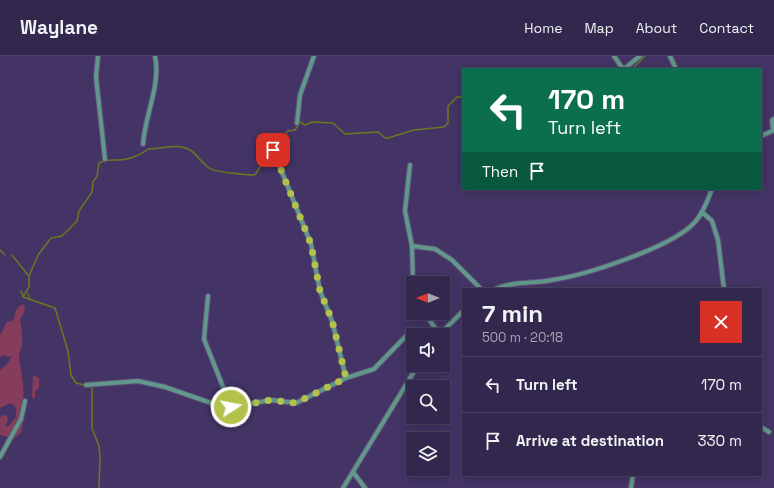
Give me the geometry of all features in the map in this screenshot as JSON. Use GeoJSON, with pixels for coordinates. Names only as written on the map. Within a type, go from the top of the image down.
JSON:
{"type":"FeatureCollection","features":[{"type":"Feature","properties":{"kind":"street"},"geometry":{"type":"LineString","coordinates":[[98,56],[96,77],[105,159]]}},
{"type":"Feature","properties":{"kind":"street"},"geometry":{"type":"LineString","coordinates":[[143,144],[146,121],[156,78],[155,56]]}},
{"type":"Feature","properties":{"kind":"street"},"geometry":{"type":"LineString","coordinates":[[297,123],[300,95],[314,56]]}},
{"type":"Feature","properties":{"kind":"street"},"geometry":{"type":"LineString","coordinates":[[614,56],[623,68]]}},
{"type":"Feature","properties":{"kind":"street"},"geometry":{"type":"LineString","coordinates":[[625,68],[640,56]]}},
{"type":"Feature","properties":{"kind":"street"},"geometry":{"type":"LineString","coordinates":[[670,56],[676,68]]}},
{"type":"Feature","properties":{"kind":"street"},"geometry":{"type":"LineString","coordinates":[[762,136],[773,131],[772,120],[774,118]]}},
{"type":"Feature","properties":{"kind":"street"},"geometry":{"type":"LineString","coordinates":[[273,150],[311,244],[320,291],[332,320],[346,378]]}},
{"type":"Feature","properties":{"kind":"street"},"geometry":{"type":"LineString","coordinates":[[410,165],[405,211],[412,246],[413,276]]}},
{"type":"Feature","properties":{"kind":"street"},"geometry":{"type":"LineString","coordinates":[[497,288],[503,285],[550,281],[578,275],[635,255],[671,240],[695,222],[702,212],[712,190]]}},
{"type":"Feature","properties":{"kind":"street"},"geometry":{"type":"LineString","coordinates":[[702,212],[712,221],[718,240],[724,288]]}},
{"type":"Feature","properties":{"kind":"street"},"geometry":{"type":"LineString","coordinates":[[412,246],[435,249],[452,260],[480,288]]}},
{"type":"Feature","properties":{"kind":"street"},"geometry":{"type":"LineString","coordinates":[[208,296],[204,339],[231,407]]}},
{"type":"Feature","properties":{"kind":"street"},"geometry":{"type":"LineString","coordinates":[[446,328],[462,312]]}},
{"type":"Feature","properties":{"kind":"street"},"geometry":{"type":"LineString","coordinates":[[86,385],[138,381],[165,387],[216,405],[231,407],[271,400],[296,403],[346,378],[374,369],[406,336]]}},
{"type":"Feature","properties":{"kind":"street"},"geometry":{"type":"LineString","coordinates":[[343,488],[414,372]]}},
{"type":"Feature","properties":{"kind":"street"},"geometry":{"type":"LineString","coordinates":[[0,457],[21,419],[25,401]]}},
{"type":"Feature","properties":{"kind":"street"},"geometry":{"type":"LineString","coordinates":[[762,428],[769,432]]}},
{"type":"Feature","properties":{"kind":"street"},"geometry":{"type":"LineString","coordinates":[[353,472],[365,488]]}},
{"type":"Feature","properties":{"kind":"street"},"geometry":{"type":"LineString","coordinates":[[631,488],[634,476]]}},
{"type":"Feature","properties":{"kind":"shaded area"},"geometry":{"type":"Polygon","coordinates":[[[23,304],[25,307],[24,313],[20,319],[22,345],[19,357],[23,386],[22,404],[26,409],[21,432],[15,438],[0,435],[0,418],[2,415],[7,416],[8,420],[5,426],[9,426],[16,417],[16,408],[11,403],[0,408],[0,370],[8,363],[12,356],[9,357],[2,355],[0,357],[0,335],[7,322],[14,320],[16,310],[23,304]]]}},
{"type":"Feature","properties":{"kind":"shaded area"},"geometry":{"type":"Polygon","coordinates":[[[33,375],[39,378],[39,387],[35,392],[35,398],[32,398],[33,375]]]}},
{"type":"Feature","properties":{"kind":"waterway"},"geometry":{"type":"LineString","coordinates":[[633,68],[645,56]]}},
{"type":"Feature","properties":{"kind":"waterway"},"geometry":{"type":"LineString","coordinates":[[84,385],[76,383],[71,375],[68,351],[55,308],[23,297],[29,287],[29,276],[38,255],[51,238],[62,236],[77,221],[79,211],[92,192],[93,182],[97,176],[99,163],[106,160],[122,160],[134,157],[148,149],[182,147],[190,150],[209,168],[217,171],[255,175],[267,156],[288,131],[295,130],[300,122],[305,125],[312,122],[333,123],[345,134],[378,132],[385,138],[388,138],[414,130],[444,127],[448,123],[448,106],[457,97],[462,97]]}},
{"type":"Feature","properties":{"kind":"waterway"},"geometry":{"type":"LineString","coordinates":[[0,250],[5,255]]}},
{"type":"Feature","properties":{"kind":"waterway"},"geometry":{"type":"LineString","coordinates":[[12,255],[28,275]]}},
{"type":"Feature","properties":{"kind":"waterway"},"geometry":{"type":"LineString","coordinates":[[21,291],[23,296]]}},
{"type":"Feature","properties":{"kind":"waterway"},"geometry":{"type":"LineString","coordinates":[[28,294],[30,300]]}},
{"type":"Feature","properties":{"kind":"waterway"},"geometry":{"type":"LineString","coordinates":[[90,387],[92,389],[92,428],[99,446],[100,457],[99,488]]}},
{"type":"Feature","properties":{"kind":"route"},"geometry":{"type":"LineString","coordinates":[[231,407],[271,400],[296,403],[346,378],[332,320],[320,291],[311,244],[273,150]]}}]}
